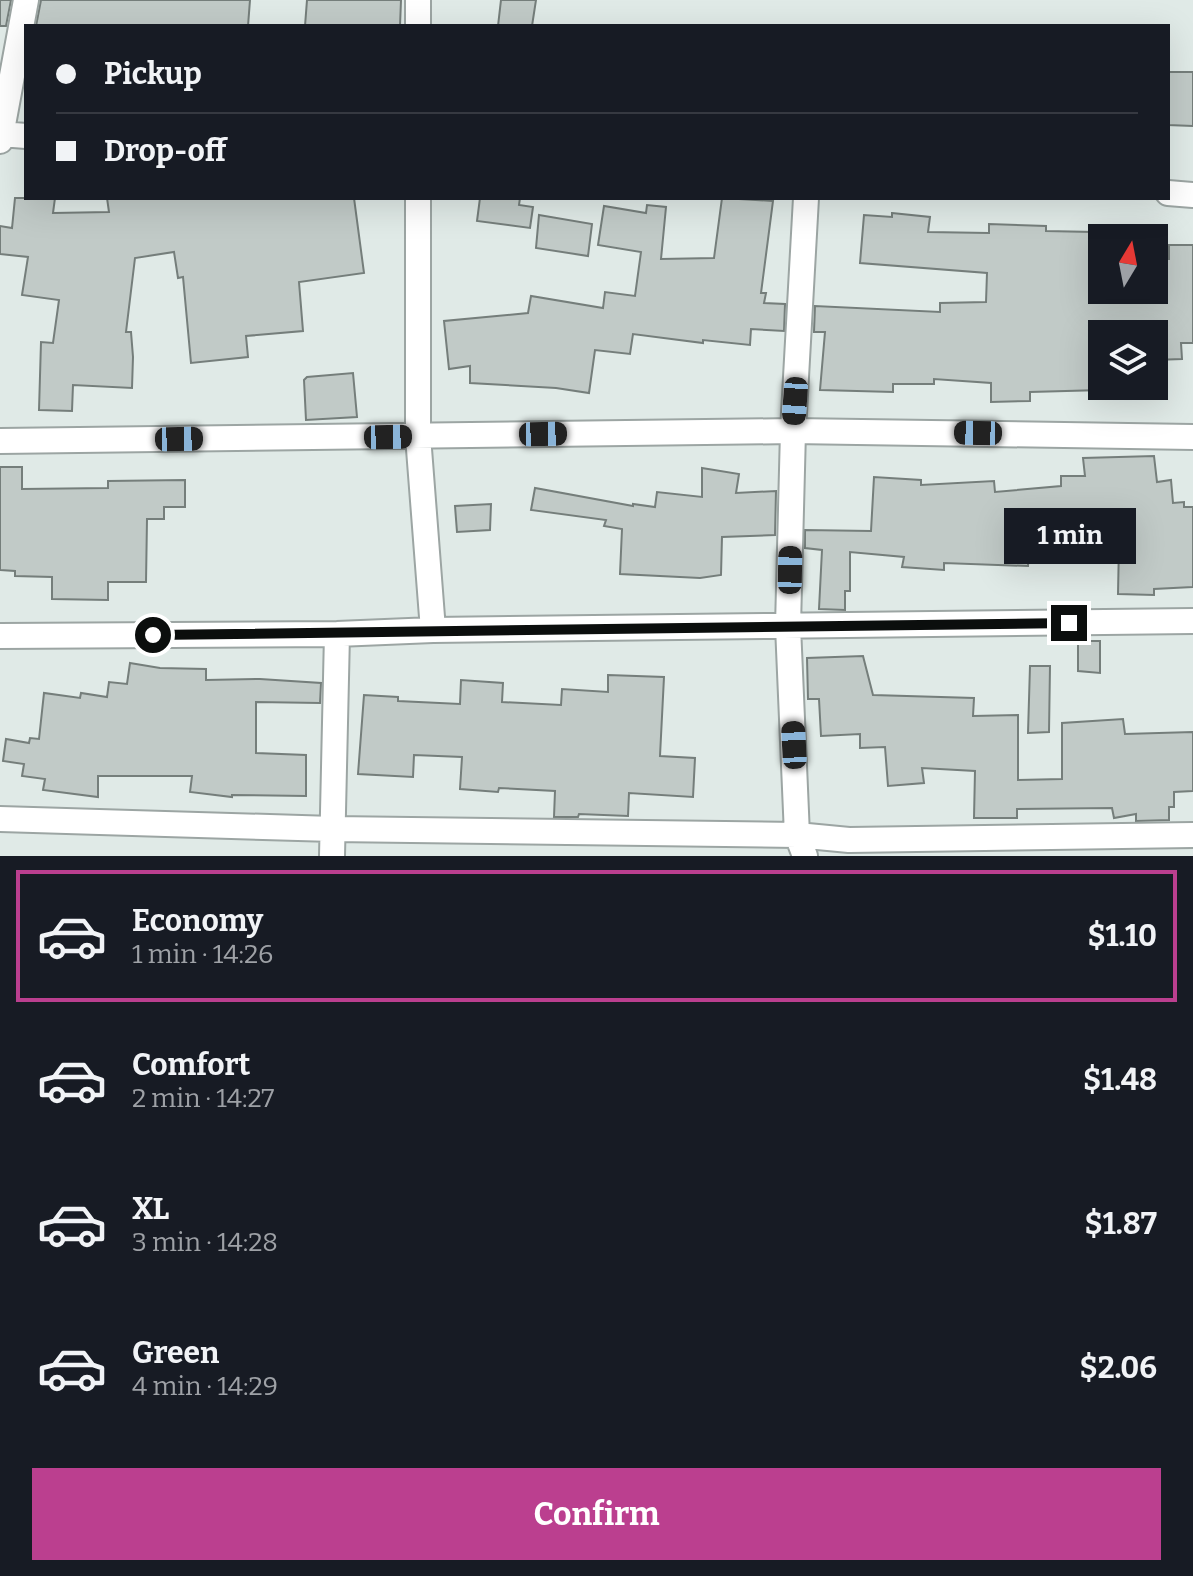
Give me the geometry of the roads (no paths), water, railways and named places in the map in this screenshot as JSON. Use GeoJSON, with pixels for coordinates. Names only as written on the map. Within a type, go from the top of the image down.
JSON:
{"type":"FeatureCollection","features":[{"type":"Feature","properties":{"kind":"street"},"geometry":{"type":"LineString","coordinates":[[0,141],[7,51],[26,0]]}},
{"type":"Feature","properties":{"kind":"street"},"geometry":{"type":"LineString","coordinates":[[418,0],[418,24]]}},
{"type":"Feature","properties":{"kind":"street"},"geometry":{"type":"LineString","coordinates":[[1,134],[24,136]]}},
{"type":"Feature","properties":{"kind":"street"},"geometry":{"type":"LineString","coordinates":[[1170,193],[1193,195]]}},
{"type":"Feature","properties":{"kind":"street"},"geometry":{"type":"LineString","coordinates":[[418,200],[418,436],[433,630]]}},
{"type":"Feature","properties":{"kind":"street"},"geometry":{"type":"LineString","coordinates":[[801,845],[788,626],[793,431],[806,200]]}},
{"type":"Feature","properties":{"kind":"street"},"geometry":{"type":"LineString","coordinates":[[0,441],[793,431],[1193,437]]}},
{"type":"Feature","properties":{"kind":"street"},"geometry":{"type":"LineString","coordinates":[[0,636],[1193,621]]}},
{"type":"Feature","properties":{"kind":"street"},"geometry":{"type":"LineString","coordinates":[[332,856],[337,634]]}},
{"type":"Feature","properties":{"kind":"street"},"geometry":{"type":"LineString","coordinates":[[0,819],[801,845],[849,840],[1193,835]]}}]}
